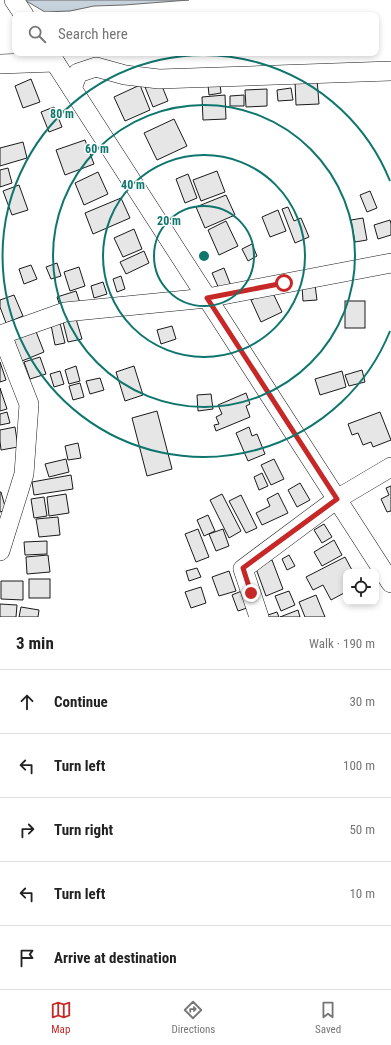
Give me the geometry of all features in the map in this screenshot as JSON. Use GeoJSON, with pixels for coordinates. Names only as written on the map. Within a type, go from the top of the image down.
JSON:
{"type":"FeatureCollection","features":[{"type":"Feature","properties":{"kind":"street"},"geometry":{"type":"LineString","coordinates":[[14,0],[22,12]]}},
{"type":"Feature","properties":{"kind":"street"},"geometry":{"type":"LineString","coordinates":[[0,64],[52,58],[391,583]]}},
{"type":"Feature","properties":{"kind":"street"},"geometry":{"type":"LineString","coordinates":[[72,88],[78,72],[96,67],[125,75],[159,79],[391,71]]}},
{"type":"Feature","properties":{"kind":"street"},"geometry":{"type":"LineString","coordinates":[[0,551],[24,474],[29,404],[1,335],[65,312],[207,298],[391,263]]}},
{"type":"Feature","properties":{"kind":"street"},"geometry":{"type":"LineString","coordinates":[[259,617],[243,568],[337,499],[391,467]]}},
{"type":"Feature","properties":{"kind":"shaded area"},"geometry":{"type":"Polygon","coordinates":[[[10,0],[189,0],[94,6],[70,11],[45,12],[28,2],[10,0]]]}},
{"type":"Feature","properties":{"kind":"building"},"geometry":{"type":"Polygon","coordinates":[[[31,79],[40,102],[23,108],[15,86],[31,79]]]}},
{"type":"Feature","properties":{"kind":"building"},"geometry":{"type":"Polygon","coordinates":[[[317,79],[319,104],[296,105],[295,81],[317,79]]]}},
{"type":"Feature","properties":{"kind":"building"},"geometry":{"type":"Polygon","coordinates":[[[160,81],[168,101],[153,107],[145,87],[160,81]]]}},
{"type":"Feature","properties":{"kind":"building"},"geometry":{"type":"Polygon","coordinates":[[[220,84],[221,93],[209,95],[208,85],[220,84]]]}},
{"type":"Feature","properties":{"kind":"building"},"geometry":{"type":"Polygon","coordinates":[[[140,85],[150,110],[125,121],[114,97],[140,85]]]}},
{"type":"Feature","properties":{"kind":"building"},"geometry":{"type":"Polygon","coordinates":[[[291,88],[293,100],[278,101],[277,90],[291,88]]]}},
{"type":"Feature","properties":{"kind":"building"},"geometry":{"type":"Polygon","coordinates":[[[267,89],[267,106],[246,107],[245,90],[267,89]]]}},
{"type":"Feature","properties":{"kind":"building"},"geometry":{"type":"Polygon","coordinates":[[[225,95],[226,119],[203,120],[202,97],[225,95]]]}},
{"type":"Feature","properties":{"kind":"building"},"geometry":{"type":"Polygon","coordinates":[[[244,95],[244,106],[230,106],[230,96],[244,95]]]}},
{"type":"Feature","properties":{"kind":"building"},"geometry":{"type":"Polygon","coordinates":[[[54,107],[62,127],[49,132],[41,112],[54,107]]]}},
{"type":"Feature","properties":{"kind":"building"},"geometry":{"type":"Polygon","coordinates":[[[174,119],[187,146],[157,160],[144,133],[174,119]]]}},
{"type":"Feature","properties":{"kind":"building"},"geometry":{"type":"Polygon","coordinates":[[[85,140],[94,164],[65,175],[56,150],[85,140]]]}},
{"type":"Feature","properties":{"kind":"building"},"geometry":{"type":"Polygon","coordinates":[[[23,142],[27,158],[0,166],[0,148],[23,142]]]}},
{"type":"Feature","properties":{"kind":"building"},"geometry":{"type":"Polygon","coordinates":[[[8,168],[12,183],[0,187],[0,170],[8,168]]]}},
{"type":"Feature","properties":{"kind":"building"},"geometry":{"type":"Polygon","coordinates":[[[217,171],[225,192],[201,201],[193,180],[217,171]]]}},
{"type":"Feature","properties":{"kind":"building"},"geometry":{"type":"Polygon","coordinates":[[[98,172],[108,194],[84,205],[75,183],[98,172]]]}},
{"type":"Feature","properties":{"kind":"building"},"geometry":{"type":"Polygon","coordinates":[[[188,174],[197,198],[185,203],[176,179],[188,174]]]}},
{"type":"Feature","properties":{"kind":"building"},"geometry":{"type":"Polygon","coordinates":[[[19,185],[28,210],[12,215],[3,191],[19,185]]]}},
{"type":"Feature","properties":{"kind":"building"},"geometry":{"type":"Polygon","coordinates":[[[370,191],[377,208],[367,212],[360,195],[370,191]]]}},
{"type":"Feature","properties":{"kind":"building"},"geometry":{"type":"Polygon","coordinates":[[[226,195],[235,215],[205,228],[196,207],[226,195]]]}},
{"type":"Feature","properties":{"kind":"building"},"geometry":{"type":"Polygon","coordinates":[[[121,198],[130,218],[93,234],[85,213],[121,198]]]}},
{"type":"Feature","properties":{"kind":"building"},"geometry":{"type":"Polygon","coordinates":[[[288,207],[294,221],[301,218],[309,237],[295,243],[282,209],[288,207]]]}},
{"type":"Feature","properties":{"kind":"building"},"geometry":{"type":"Polygon","coordinates":[[[278,210],[286,231],[270,237],[262,217],[278,210]]]}},
{"type":"Feature","properties":{"kind":"building"},"geometry":{"type":"Polygon","coordinates":[[[363,218],[367,240],[355,242],[351,220],[363,218]]]}},
{"type":"Feature","properties":{"kind":"building"},"geometry":{"type":"Polygon","coordinates":[[[390,220],[391,235],[378,239],[374,225],[390,220]]]}},
{"type":"Feature","properties":{"kind":"building"},"geometry":{"type":"Polygon","coordinates":[[[226,221],[238,246],[219,255],[208,230],[226,221]]]}},
{"type":"Feature","properties":{"kind":"building"},"geometry":{"type":"Polygon","coordinates":[[[134,229],[142,249],[123,257],[114,238],[134,229]]]}},
{"type":"Feature","properties":{"kind":"building"},"geometry":{"type":"Polygon","coordinates":[[[252,244],[257,256],[248,261],[242,249],[252,244]]]}},
{"type":"Feature","properties":{"kind":"building"},"geometry":{"type":"Polygon","coordinates":[[[144,251],[149,263],[126,274],[120,262],[144,251]]]}},
{"type":"Feature","properties":{"kind":"building"},"geometry":{"type":"Polygon","coordinates":[[[57,263],[61,276],[51,279],[46,267],[57,263]]]}},
{"type":"Feature","properties":{"kind":"building"},"geometry":{"type":"Polygon","coordinates":[[[31,265],[37,279],[24,284],[19,269],[31,265]]]}},
{"type":"Feature","properties":{"kind":"building"},"geometry":{"type":"Polygon","coordinates":[[[79,267],[85,286],[70,291],[64,272],[79,267]]]}},
{"type":"Feature","properties":{"kind":"building"},"geometry":{"type":"Polygon","coordinates":[[[224,268],[231,286],[220,291],[212,273],[224,268]]]}},
{"type":"Feature","properties":{"kind":"building"},"geometry":{"type":"Polygon","coordinates":[[[121,276],[125,289],[117,292],[113,279],[121,276]]]}},
{"type":"Feature","properties":{"kind":"building"},"geometry":{"type":"Polygon","coordinates":[[[103,282],[107,294],[94,298],[91,286],[103,282]]]}},
{"type":"Feature","properties":{"kind":"building"},"geometry":{"type":"Polygon","coordinates":[[[315,285],[317,300],[303,301],[302,286],[315,285]]]}},
{"type":"Feature","properties":{"kind":"building"},"geometry":{"type":"Polygon","coordinates":[[[76,291],[80,303],[61,309],[57,297],[76,291]]]}},
{"type":"Feature","properties":{"kind":"building"},"geometry":{"type":"Polygon","coordinates":[[[272,291],[282,312],[261,322],[251,300],[272,291]]]}},
{"type":"Feature","properties":{"kind":"building"},"geometry":{"type":"Polygon","coordinates":[[[14,295],[23,316],[6,323],[0,307],[0,300],[14,295]]]}},
{"type":"Feature","properties":{"kind":"building"},"geometry":{"type":"Polygon","coordinates":[[[345,301],[365,301],[365,328],[345,328],[345,301]]]}},
{"type":"Feature","properties":{"kind":"building"},"geometry":{"type":"Polygon","coordinates":[[[76,319],[82,339],[68,342],[63,322],[76,319]]]}},
{"type":"Feature","properties":{"kind":"building"},"geometry":{"type":"Polygon","coordinates":[[[60,323],[65,343],[55,345],[51,325],[60,323]]]}},
{"type":"Feature","properties":{"kind":"building"},"geometry":{"type":"Polygon","coordinates":[[[172,326],[176,339],[161,344],[157,330],[172,326]]]}},
{"type":"Feature","properties":{"kind":"building"},"geometry":{"type":"Polygon","coordinates":[[[35,329],[44,352],[22,361],[10,339],[35,329]]]}},
{"type":"Feature","properties":{"kind":"building"},"geometry":{"type":"Polygon","coordinates":[[[40,357],[46,374],[30,379],[24,362],[40,357]]]}},
{"type":"Feature","properties":{"kind":"building"},"geometry":{"type":"Polygon","coordinates":[[[0,362],[6,380],[0,382],[0,362]]]}},
{"type":"Feature","properties":{"kind":"building"},"geometry":{"type":"Polygon","coordinates":[[[76,366],[80,381],[69,384],[65,370],[76,366]]]}},
{"type":"Feature","properties":{"kind":"building"},"geometry":{"type":"Polygon","coordinates":[[[134,366],[143,395],[125,401],[116,372],[134,366]]]}},
{"type":"Feature","properties":{"kind":"building"},"geometry":{"type":"Polygon","coordinates":[[[362,370],[365,382],[349,386],[345,375],[362,370]]]}},
{"type":"Feature","properties":{"kind":"building"},"geometry":{"type":"Polygon","coordinates":[[[60,371],[64,384],[54,387],[50,374],[60,371]]]}},
{"type":"Feature","properties":{"kind":"building"},"geometry":{"type":"Polygon","coordinates":[[[342,371],[346,387],[320,395],[315,379],[342,371]]]}},
{"type":"Feature","properties":{"kind":"building"},"geometry":{"type":"Polygon","coordinates":[[[100,378],[104,390],[90,394],[86,381],[100,378]]]}},
{"type":"Feature","properties":{"kind":"building"},"geometry":{"type":"Polygon","coordinates":[[[80,383],[84,397],[73,400],[69,386],[80,383]]]}},
{"type":"Feature","properties":{"kind":"building"},"geometry":{"type":"Polygon","coordinates":[[[0,388],[7,409],[0,411],[0,388]]]}},
{"type":"Feature","properties":{"kind":"building"},"geometry":{"type":"Polygon","coordinates":[[[246,393],[250,404],[246,406],[250,417],[216,431],[214,425],[219,424],[216,417],[222,414],[218,405],[246,393]]]}},
{"type":"Feature","properties":{"kind":"building"},"geometry":{"type":"Polygon","coordinates":[[[211,394],[213,409],[198,411],[197,395],[211,394]]]}},
{"type":"Feature","properties":{"kind":"building"},"geometry":{"type":"Polygon","coordinates":[[[157,411],[172,469],[147,476],[132,418],[157,411]]]}},
{"type":"Feature","properties":{"kind":"building"},"geometry":{"type":"Polygon","coordinates":[[[7,412],[10,423],[0,425],[0,414],[7,412]]]}},
{"type":"Feature","properties":{"kind":"building"},"geometry":{"type":"Polygon","coordinates":[[[380,412],[391,440],[373,447],[371,442],[363,445],[358,433],[352,435],[348,424],[380,412]]]}},
{"type":"Feature","properties":{"kind":"building"},"geometry":{"type":"Polygon","coordinates":[[[15,427],[18,447],[1,450],[0,430],[15,427]]]}},
{"type":"Feature","properties":{"kind":"building"},"geometry":{"type":"Polygon","coordinates":[[[249,427],[252,436],[257,434],[265,454],[248,461],[236,433],[249,427]]]}},
{"type":"Feature","properties":{"kind":"building"},"geometry":{"type":"Polygon","coordinates":[[[78,443],[81,458],[68,460],[65,446],[78,443]]]}},
{"type":"Feature","properties":{"kind":"building"},"geometry":{"type":"Polygon","coordinates":[[[66,459],[69,472],[49,477],[45,464],[66,459]]]}},
{"type":"Feature","properties":{"kind":"building"},"geometry":{"type":"Polygon","coordinates":[[[274,459],[284,479],[271,485],[261,465],[274,459]]]}},
{"type":"Feature","properties":{"kind":"building"},"geometry":{"type":"Polygon","coordinates":[[[262,473],[268,486],[259,490],[254,477],[262,473]]]}},
{"type":"Feature","properties":{"kind":"building"},"geometry":{"type":"Polygon","coordinates":[[[71,475],[73,489],[34,495],[32,482],[71,475]]]}},
{"type":"Feature","properties":{"kind":"building"},"geometry":{"type":"Polygon","coordinates":[[[300,483],[310,500],[297,507],[288,490],[300,483]]]}},
{"type":"Feature","properties":{"kind":"building"},"geometry":{"type":"Polygon","coordinates":[[[391,486],[391,511],[387,512],[381,499],[389,495],[386,488],[391,486]]]}},
{"type":"Feature","properties":{"kind":"building"},"geometry":{"type":"Polygon","coordinates":[[[0,492],[6,510],[0,512],[0,492]]]}},
{"type":"Feature","properties":{"kind":"building"},"geometry":{"type":"Polygon","coordinates":[[[278,493],[288,513],[262,525],[256,513],[270,506],[267,499],[278,493]]]}},
{"type":"Feature","properties":{"kind":"building"},"geometry":{"type":"Polygon","coordinates":[[[66,494],[69,513],[49,516],[47,497],[66,494]]]}},
{"type":"Feature","properties":{"kind":"building"},"geometry":{"type":"Polygon","coordinates":[[[222,494],[241,531],[229,538],[210,500],[222,494]]]}},
{"type":"Feature","properties":{"kind":"building"},"geometry":{"type":"Polygon","coordinates":[[[241,495],[257,528],[246,533],[229,501],[241,495]]]}},
{"type":"Feature","properties":{"kind":"building"},"geometry":{"type":"Polygon","coordinates":[[[44,497],[47,516],[34,518],[31,499],[44,497]]]}},
{"type":"Feature","properties":{"kind":"building"},"geometry":{"type":"Polygon","coordinates":[[[208,515],[215,531],[204,536],[197,520],[208,515]]]}},
{"type":"Feature","properties":{"kind":"building"},"geometry":{"type":"Polygon","coordinates":[[[58,517],[60,535],[39,537],[36,519],[58,517]]]}},
{"type":"Feature","properties":{"kind":"building"},"geometry":{"type":"Polygon","coordinates":[[[324,524],[332,537],[322,543],[314,530],[324,524]]]}},
{"type":"Feature","properties":{"kind":"building"},"geometry":{"type":"Polygon","coordinates":[[[198,529],[209,557],[196,562],[185,534],[198,529]]]}},
{"type":"Feature","properties":{"kind":"building"},"geometry":{"type":"Polygon","coordinates":[[[223,529],[229,546],[216,551],[209,534],[223,529]]]}},
{"type":"Feature","properties":{"kind":"building"},"geometry":{"type":"Polygon","coordinates":[[[334,540],[342,555],[322,566],[314,552],[334,540]]]}},
{"type":"Feature","properties":{"kind":"building"},"geometry":{"type":"Polygon","coordinates":[[[47,541],[47,554],[25,555],[24,542],[47,541]]]}},
{"type":"Feature","properties":{"kind":"building"},"geometry":{"type":"Polygon","coordinates":[[[48,555],[50,572],[27,574],[26,557],[48,555]]]}},
{"type":"Feature","properties":{"kind":"building"},"geometry":{"type":"Polygon","coordinates":[[[289,555],[295,566],[287,570],[282,559],[289,555]]]}},
{"type":"Feature","properties":{"kind":"building"},"geometry":{"type":"Polygon","coordinates":[[[345,557],[351,569],[343,569],[343,594],[331,600],[323,585],[313,590],[306,577],[345,557]]]}},
{"type":"Feature","properties":{"kind":"building"},"geometry":{"type":"Polygon","coordinates":[[[272,560],[283,589],[266,596],[255,566],[272,560]]]}},
{"type":"Feature","properties":{"kind":"building"},"geometry":{"type":"Polygon","coordinates":[[[197,568],[201,577],[189,581],[186,571],[197,568]]]}},
{"type":"Feature","properties":{"kind":"building"},"geometry":{"type":"Polygon","coordinates":[[[229,571],[236,591],[219,596],[212,577],[229,571]]]}},
{"type":"Feature","properties":{"kind":"building"},"geometry":{"type":"Polygon","coordinates":[[[29,579],[50,579],[50,598],[29,598],[29,579]]]}},
{"type":"Feature","properties":{"kind":"building"},"geometry":{"type":"Polygon","coordinates":[[[1,581],[23,581],[23,600],[1,599],[1,581]]]}},
{"type":"Feature","properties":{"kind":"building"},"geometry":{"type":"Polygon","coordinates":[[[201,587],[206,603],[191,608],[185,592],[201,587]]]}},
{"type":"Feature","properties":{"kind":"building"},"geometry":{"type":"Polygon","coordinates":[[[244,590],[250,607],[238,611],[232,595],[244,590]]]}},
{"type":"Feature","properties":{"kind":"building"},"geometry":{"type":"Polygon","coordinates":[[[289,591],[295,605],[281,611],[275,596],[289,591]]]}},
{"type":"Feature","properties":{"kind":"building"},"geometry":{"type":"Polygon","coordinates":[[[316,595],[325,617],[305,617],[299,602],[316,595]]]}},
{"type":"Feature","properties":{"kind":"building"},"geometry":{"type":"Polygon","coordinates":[[[0,604],[17,605],[16,617],[0,617],[0,604]]]}},
{"type":"Feature","properties":{"kind":"building"},"geometry":{"type":"Polygon","coordinates":[[[21,607],[39,610],[38,617],[19,617],[21,607]]]}},
{"type":"Feature","properties":{"kind":"building"},"geometry":{"type":"Polygon","coordinates":[[[298,610],[300,617],[280,617],[298,610]]]}},
{"type":"Feature","properties":{"kind":"building"},"geometry":{"type":"Polygon","coordinates":[[[277,612],[279,617],[269,617],[268,615],[277,612]]]}},
{"type":"Feature","properties":{"kind":"route"},"geometry":{"type":"LineString","coordinates":[[251,593],[243,568],[337,499],[207,298],[284,283]]}}]}
